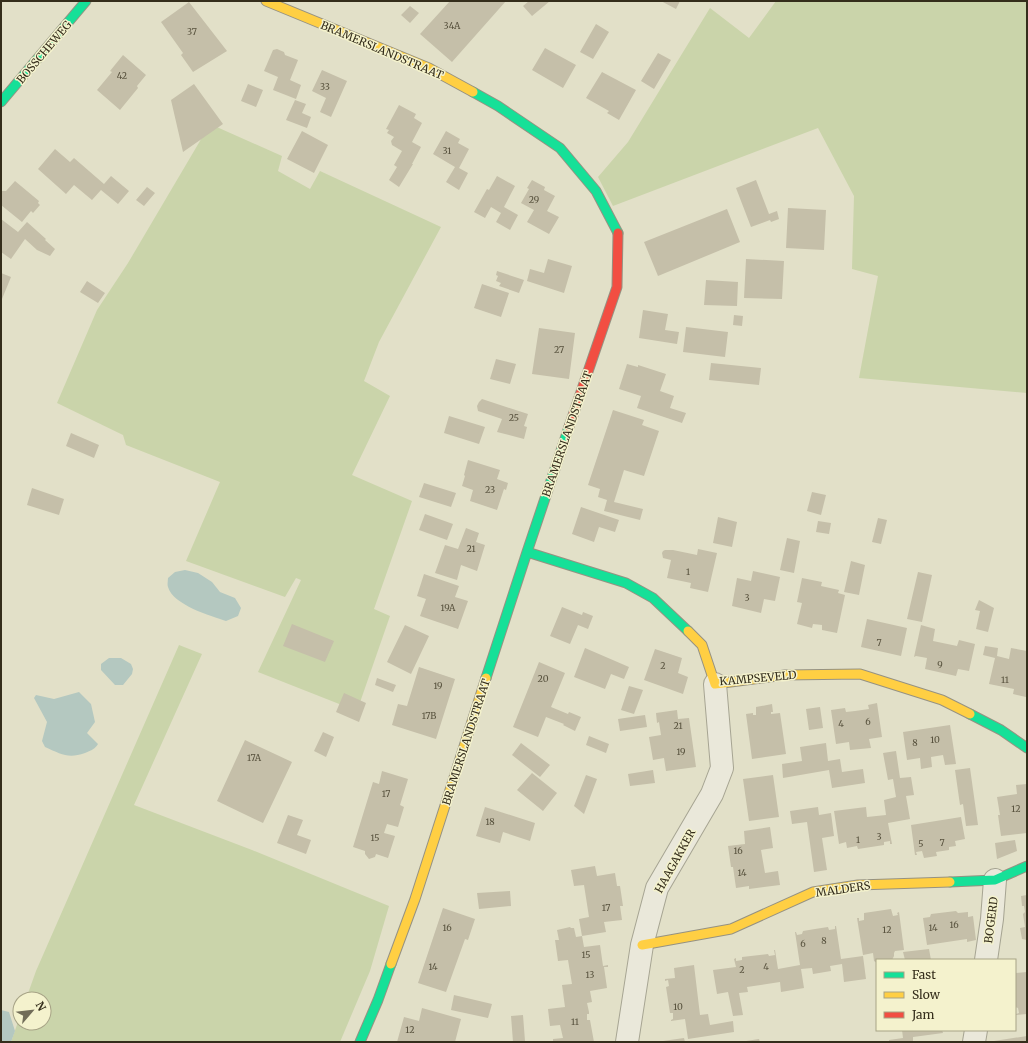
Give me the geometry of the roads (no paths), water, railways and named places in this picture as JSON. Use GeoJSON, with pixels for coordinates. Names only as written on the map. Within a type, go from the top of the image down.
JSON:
{"type":"FeatureCollection","features":[{"type":"Feature","properties":{"kind":"street","name":"BOSSCHEWEG"},"geometry":{"type":"LineString","coordinates":[[1,102],[86,1]]}},
{"type":"Feature","properties":{"kind":"street","name":"BRAMERSLANDSTRAAT"},"geometry":{"type":"LineString","coordinates":[[266,1],[429,68],[504,110],[560,148],[596,191],[618,234],[617,287],[527,552],[415,899],[378,1000],[360,1042]]}},
{"type":"Feature","properties":{"kind":"street","name":"KAMPSEVELD"},"geometry":{"type":"LineString","coordinates":[[527,552],[626,583],[653,598],[702,645],[715,684],[785,675],[860,674],[942,700],[1001,730],[1027,748]]}},
{"type":"Feature","properties":{"kind":"street","name":"HAAGAKKER"},"geometry":{"type":"LineString","coordinates":[[627,1042],[642,945],[658,888],[712,794],[722,768],[715,684]]}},
{"type":"Feature","properties":{"kind":"street","name":"MALDERS"},"geometry":{"type":"LineString","coordinates":[[642,945],[731,929],[813,892],[858,885],[995,880],[1027,866]]}},
{"type":"Feature","properties":{"kind":"street","name":"BOGERD"},"geometry":{"type":"LineString","coordinates":[[986,959],[992,919],[995,880]]}},
{"type":"Feature","properties":{"kind":"street"},"geometry":{"type":"LineString","coordinates":[[974,1042],[976,1031]]}}]}
